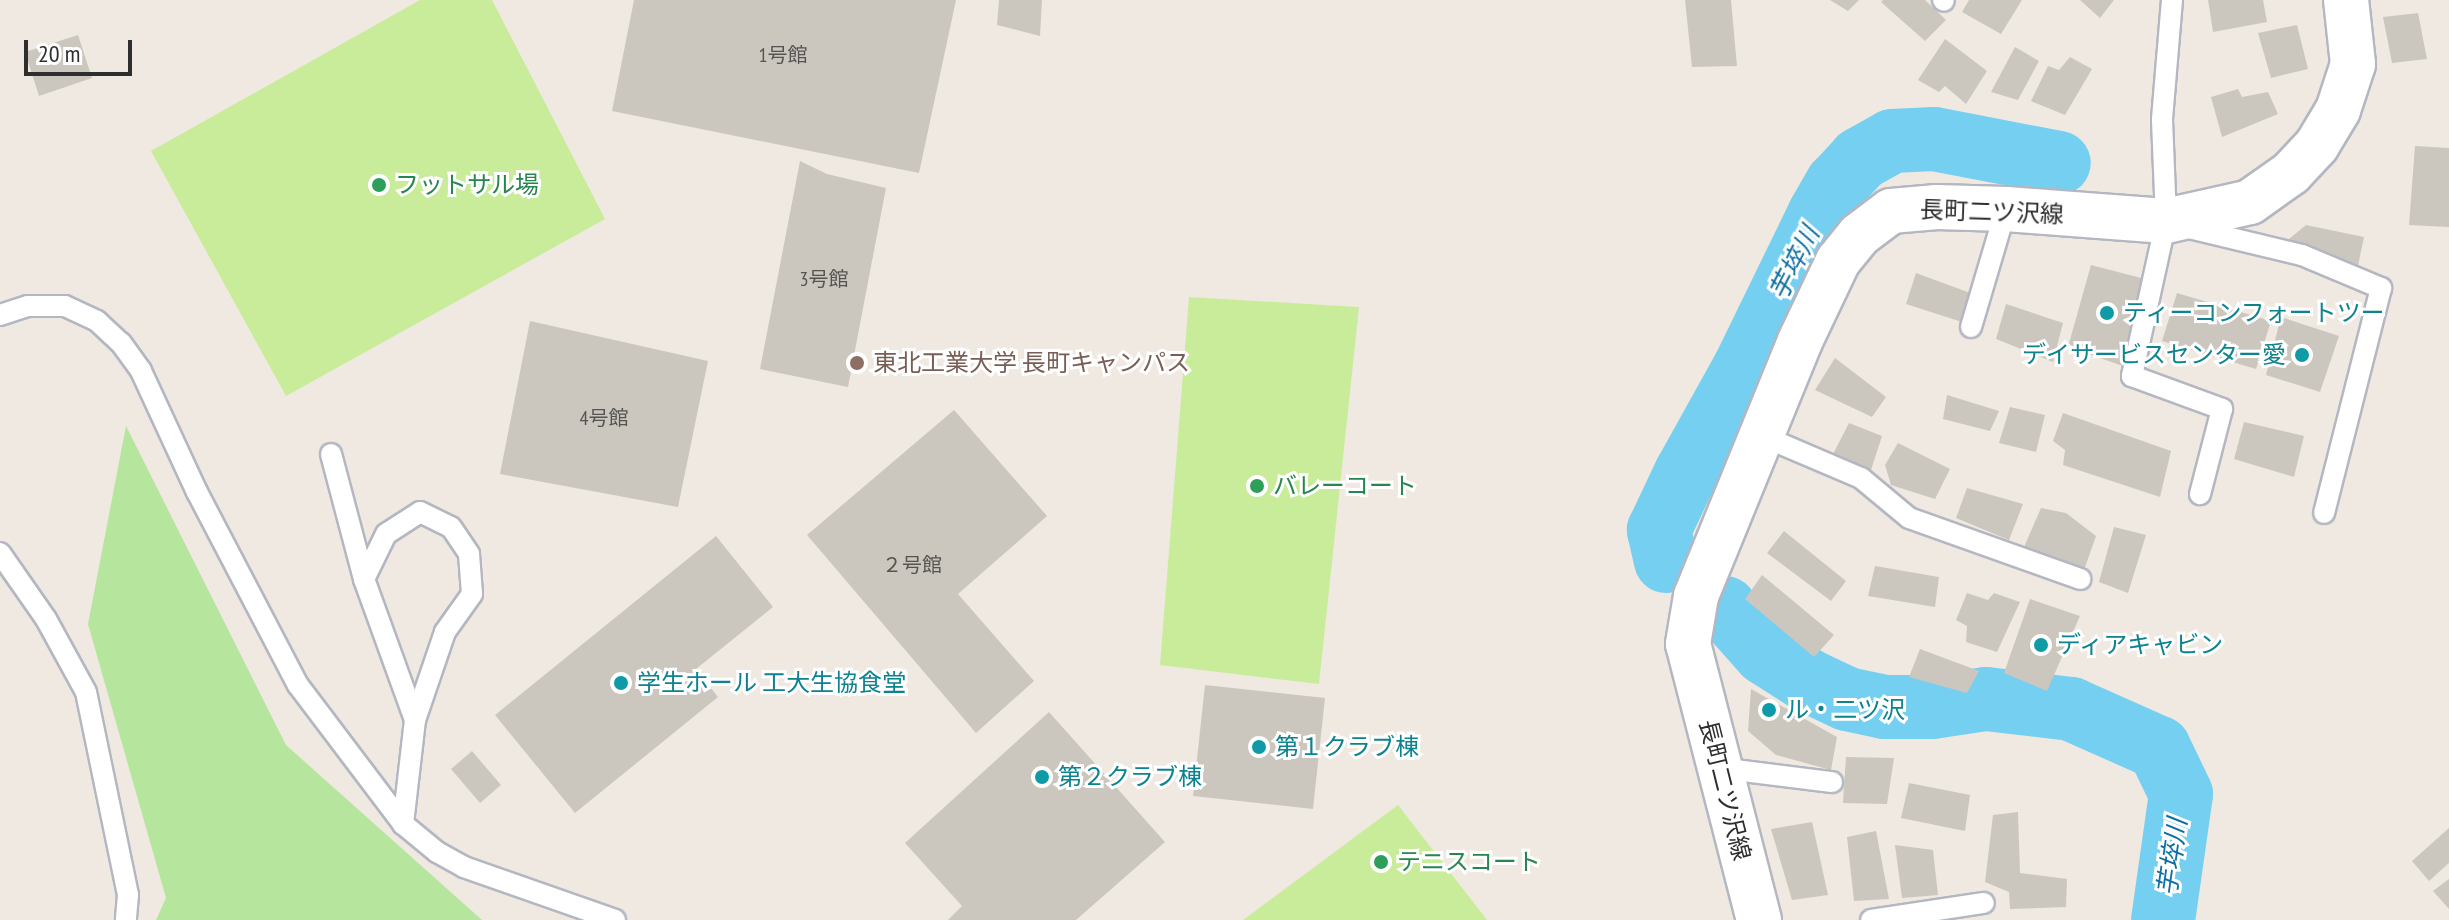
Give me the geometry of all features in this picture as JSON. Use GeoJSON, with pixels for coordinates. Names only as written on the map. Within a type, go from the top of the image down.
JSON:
{"type":"FeatureCollection","features":[{"type":"Feature","properties":{"kind":"street","name":"長町二ツ沢線"},"geometry":{"type":"LineString","coordinates":[[1759,920],[1688,644],[1693,613],[1709,563],[1760,435],[1838,261],[1859,235],[1891,211],[1937,207],[2006,209],[2166,221],[2250,202],[2291,173],[2317,145],[2338,110],[2353,64],[2346,0]]}},
{"type":"Feature","properties":{"kind":"lane"},"geometry":{"type":"LineString","coordinates":[[2172,0],[2162,120],[2166,221],[2132,376],[2222,409],[2200,494]]}},
{"type":"Feature","properties":{"kind":"lane"},"geometry":{"type":"LineString","coordinates":[[1971,327],[2006,209]]}},
{"type":"Feature","properties":{"kind":"lane"},"geometry":{"type":"LineString","coordinates":[[2166,221],[2221,238],[2302,255],[2381,288],[2324,513]]}},
{"type":"Feature","properties":{"kind":"lane"},"geometry":{"type":"LineString","coordinates":[[0,315],[28,306],[65,306],[97,321],[121,343],[141,371],[197,492],[298,685],[403,824],[437,852],[464,867],[615,920]]}},
{"type":"Feature","properties":{"kind":"lane"},"geometry":{"type":"LineString","coordinates":[[1760,435],[1861,478],[1909,518],[2080,579]]}},
{"type":"Feature","properties":{"kind":"lane"},"geometry":{"type":"LineString","coordinates":[[331,454],[364,579],[415,720]]}},
{"type":"Feature","properties":{"kind":"lane"},"geometry":{"type":"LineString","coordinates":[[364,579],[386,534],[420,512],[451,527],[469,554],[472,594],[445,632],[415,720],[403,824]]}},
{"type":"Feature","properties":{"kind":"lane"},"geometry":{"type":"LineString","coordinates":[[0,553],[46,619],[86,692],[128,895],[126,920]]}},
{"type":"Feature","properties":{"kind":"lane"},"geometry":{"type":"LineString","coordinates":[[1719,768],[1832,782]]}},
{"type":"Feature","properties":{"kind":"lane"},"geometry":{"type":"LineString","coordinates":[[1871,920],[1984,903]]}},
{"type":"Feature","properties":{"kind":"green space","name":"フットサル場"},"geometry":{"type":"Polygon","coordinates":[[[420,0],[492,0],[605,219],[286,396],[151,151],[420,0]]]}},
{"type":"Feature","properties":{"kind":"green space","name":"バレーコート"},"geometry":{"type":"Polygon","coordinates":[[[1189,297],[1359,307],[1319,684],[1160,665],[1189,297]]]}},
{"type":"Feature","properties":{"kind":"green space"},"geometry":{"type":"Polygon","coordinates":[[[126,426],[286,745],[482,920],[156,920],[166,898],[88,624],[126,426]]]}},
{"type":"Feature","properties":{"kind":"green space","name":"テニスコート"},"geometry":{"type":"Polygon","coordinates":[[[1398,805],[1487,920],[1243,920],[1398,805]]]}},
{"type":"Feature","properties":{"kind":"building"},"geometry":{"type":"Polygon","coordinates":[[[634,0],[956,0],[919,173],[612,111],[634,0]]]}},
{"type":"Feature","properties":{"kind":"building"},"geometry":{"type":"Polygon","coordinates":[[[999,0],[1042,0],[1040,36],[997,25],[999,0]]]}},
{"type":"Feature","properties":{"kind":"building"},"geometry":{"type":"Polygon","coordinates":[[[1685,0],[1731,0],[1737,66],[1692,67],[1685,0]]]}},
{"type":"Feature","properties":{"kind":"building"},"geometry":{"type":"Polygon","coordinates":[[[1830,0],[1859,0],[1848,11],[1830,0]]]}},
{"type":"Feature","properties":{"kind":"building"},"geometry":{"type":"Polygon","coordinates":[[[1925,0],[1946,20],[1925,41],[1881,2],[1925,0]]]}},
{"type":"Feature","properties":{"kind":"building"},"geometry":{"type":"Polygon","coordinates":[[[1969,0],[2022,0],[2001,34],[1962,12],[1969,0]]]}},
{"type":"Feature","properties":{"kind":"building"},"geometry":{"type":"Polygon","coordinates":[[[2080,0],[2114,0],[2100,18],[2080,0]]]}},
{"type":"Feature","properties":{"kind":"building"},"geometry":{"type":"Polygon","coordinates":[[[2208,0],[2263,0],[2267,22],[2213,32],[2208,0]]]}},
{"type":"Feature","properties":{"kind":"building"},"geometry":{"type":"Polygon","coordinates":[[[2418,13],[2427,59],[2392,63],[2383,17],[2418,13]]]}},
{"type":"Feature","properties":{"kind":"building"},"geometry":{"type":"Polygon","coordinates":[[[2297,25],[2308,69],[2271,78],[2258,33],[2297,25]]]}},
{"type":"Feature","properties":{"kind":"building"},"geometry":{"type":"Polygon","coordinates":[[[78,35],[92,78],[39,96],[25,52],[78,35]]]}},
{"type":"Feature","properties":{"kind":"building"},"geometry":{"type":"Polygon","coordinates":[[[1945,39],[1987,71],[1966,104],[1945,86],[1939,92],[1918,80],[1945,39]]]}},
{"type":"Feature","properties":{"kind":"building"},"geometry":{"type":"Polygon","coordinates":[[[2015,47],[2039,61],[2018,100],[1991,92],[2015,47]]]}},
{"type":"Feature","properties":{"kind":"building"},"geometry":{"type":"Polygon","coordinates":[[[2070,57],[2092,69],[2065,115],[2031,101],[2048,66],[2059,70],[2070,57]]]}},
{"type":"Feature","properties":{"kind":"building"},"geometry":{"type":"Polygon","coordinates":[[[2238,89],[2242,97],[2268,92],[2278,114],[2222,137],[2211,97],[2238,89]]]}},
{"type":"Feature","properties":{"kind":"building"},"geometry":{"type":"Polygon","coordinates":[[[2415,146],[2449,148],[2449,227],[2409,225],[2415,146]]]}},
{"type":"Feature","properties":{"kind":"building"},"geometry":{"type":"Polygon","coordinates":[[[800,161],[827,174],[886,188],[848,387],[760,369],[800,161]]]}},
{"type":"Feature","properties":{"kind":"building"},"geometry":{"type":"Polygon","coordinates":[[[2306,225],[2364,237],[2358,266],[2283,244],[2306,225]]]}},
{"type":"Feature","properties":{"kind":"building","name":"ティーコンフォートツー"},"geometry":{"type":"Polygon","coordinates":[[[2091,265],[2145,279],[2123,366],[2068,347],[2091,265]]]}},
{"type":"Feature","properties":{"kind":"building"},"geometry":{"type":"Polygon","coordinates":[[[1916,273],[1973,294],[1965,323],[1906,304],[1916,273]]]}},
{"type":"Feature","properties":{"kind":"building"},"geometry":{"type":"Polygon","coordinates":[[[2177,293],[2271,321],[2256,369],[2162,341],[2177,293]]]}},
{"type":"Feature","properties":{"kind":"building"},"geometry":{"type":"Polygon","coordinates":[[[2006,304],[2063,323],[2053,362],[1996,339],[2006,304]]]}},
{"type":"Feature","properties":{"kind":"building","name":"デイサービスセンター愛"},"geometry":{"type":"Polygon","coordinates":[[[2281,317],[2339,336],[2320,392],[2266,375],[2281,317]]]}},
{"type":"Feature","properties":{"kind":"building"},"geometry":{"type":"Polygon","coordinates":[[[530,321],[708,361],[678,507],[500,474],[530,321]]]}},
{"type":"Feature","properties":{"kind":"building"},"geometry":{"type":"Polygon","coordinates":[[[1835,358],[1886,397],[1872,417],[1815,390],[1835,358]]]}},
{"type":"Feature","properties":{"kind":"building"},"geometry":{"type":"Polygon","coordinates":[[[1947,395],[1999,411],[1990,431],[1943,419],[1947,395]]]}},
{"type":"Feature","properties":{"kind":"building"},"geometry":{"type":"Polygon","coordinates":[[[2010,407],[2045,415],[2036,452],[1999,443],[2010,407]]]}},
{"type":"Feature","properties":{"kind":"building"},"geometry":{"type":"Polygon","coordinates":[[[954,410],[1047,516],[958,594],[1034,681],[976,733],[807,535],[954,410]]]}},
{"type":"Feature","properties":{"kind":"building"},"geometry":{"type":"Polygon","coordinates":[[[2063,413],[2171,451],[2160,497],[2063,465],[2065,450],[2053,441],[2063,413]]]}},
{"type":"Feature","properties":{"kind":"building"},"geometry":{"type":"Polygon","coordinates":[[[2244,422],[2304,436],[2294,477],[2234,459],[2244,422]]]}},
{"type":"Feature","properties":{"kind":"building"},"geometry":{"type":"Polygon","coordinates":[[[1849,423],[1882,436],[1871,470],[1832,456],[1849,423]]]}},
{"type":"Feature","properties":{"kind":"building"},"geometry":{"type":"Polygon","coordinates":[[[1898,443],[1950,469],[1935,499],[1891,485],[1885,465],[1898,443]]]}},
{"type":"Feature","properties":{"kind":"building"},"geometry":{"type":"Polygon","coordinates":[[[1967,488],[2023,504],[2009,540],[1956,518],[1967,488]]]}},
{"type":"Feature","properties":{"kind":"building"},"geometry":{"type":"Polygon","coordinates":[[[2041,508],[2066,513],[2096,536],[2084,570],[2024,547],[2041,508]]]}},
{"type":"Feature","properties":{"kind":"building"},"geometry":{"type":"Polygon","coordinates":[[[2114,527],[2146,535],[2128,593],[2099,582],[2114,527]]]}},
{"type":"Feature","properties":{"kind":"building"},"geometry":{"type":"Polygon","coordinates":[[[1784,531],[1846,581],[1831,601],[1767,553],[1784,531]]]}},
{"type":"Feature","properties":{"kind":"building","name":"学生ホール 工大生協食堂"},"geometry":{"type":"Polygon","coordinates":[[[716,536],[773,607],[696,669],[718,697],[575,813],[495,715],[716,536]]]}},
{"type":"Feature","properties":{"kind":"building"},"geometry":{"type":"Polygon","coordinates":[[[1875,566],[1939,577],[1935,607],[1868,596],[1875,566]]]}},
{"type":"Feature","properties":{"kind":"building"},"geometry":{"type":"Polygon","coordinates":[[[1762,575],[1834,635],[1814,657],[1745,599],[1762,575]]]}},
{"type":"Feature","properties":{"kind":"building"},"geometry":{"type":"Polygon","coordinates":[[[1967,593],[1988,600],[1994,593],[2020,602],[1997,652],[1966,642],[1967,626],[1956,620],[1967,593]]]}},
{"type":"Feature","properties":{"kind":"building","name":"ディアキャビン"},"geometry":{"type":"Polygon","coordinates":[[[2030,599],[2080,616],[2047,691],[2004,673],[2030,599]]]}},
{"type":"Feature","properties":{"kind":"building"},"geometry":{"type":"Polygon","coordinates":[[[1920,649],[1979,671],[1967,693],[1909,677],[1920,649]]]}},
{"type":"Feature","properties":{"kind":"building","name":"第１クラブ棟"},"geometry":{"type":"Polygon","coordinates":[[[1205,685],[1325,698],[1313,809],[1193,796],[1205,685]]]}},
{"type":"Feature","properties":{"kind":"building","name":"ル・二ツ沢"},"geometry":{"type":"Polygon","coordinates":[[[1751,689],[1837,737],[1831,770],[1776,755],[1748,731],[1751,689]]]}},
{"type":"Feature","properties":{"kind":"building","name":"第２クラブ棟"},"geometry":{"type":"Polygon","coordinates":[[[1049,712],[1165,842],[1076,920],[948,920],[962,906],[905,843],[1049,712]]]}},
{"type":"Feature","properties":{"kind":"building"},"geometry":{"type":"Polygon","coordinates":[[[472,751],[501,785],[480,803],[451,769],[472,751]]]}},
{"type":"Feature","properties":{"kind":"building"},"geometry":{"type":"Polygon","coordinates":[[[1846,757],[1894,758],[1887,804],[1843,803],[1846,757]]]}},
{"type":"Feature","properties":{"kind":"building"},"geometry":{"type":"Polygon","coordinates":[[[1909,783],[1970,795],[1965,831],[1901,818],[1909,783]]]}},
{"type":"Feature","properties":{"kind":"building"},"geometry":{"type":"Polygon","coordinates":[[[2018,812],[2020,873],[2067,879],[2066,907],[2010,909],[2009,892],[1985,882],[1993,815],[2018,812]]]}},
{"type":"Feature","properties":{"kind":"building"},"geometry":{"type":"Polygon","coordinates":[[[1812,822],[1828,895],[1792,900],[1771,829],[1812,822]]]}},
{"type":"Feature","properties":{"kind":"building"},"geometry":{"type":"Polygon","coordinates":[[[2449,828],[2449,863],[2429,881],[2412,861],[2449,828]]]}},
{"type":"Feature","properties":{"kind":"building"},"geometry":{"type":"Polygon","coordinates":[[[1876,831],[1889,899],[1854,901],[1847,837],[1876,831]]]}},
{"type":"Feature","properties":{"kind":"building"},"geometry":{"type":"Polygon","coordinates":[[[1895,845],[1933,850],[1938,895],[1902,898],[1895,845]]]}},
{"type":"Feature","properties":{"kind":"building"},"geometry":{"type":"Polygon","coordinates":[[[2449,879],[2449,909],[2433,891],[2449,879]]]}},
{"type":"Feature","properties":{"kind":"waterway","name":"芋埣川"},"geometry":{"type":"LineString","coordinates":[[1666,561],[1659,530],[1686,473],[1744,369],[1820,213],[1837,184],[1860,159],[1892,141],[1934,139],[2059,163]]}},
{"type":"Feature","properties":{"kind":"waterway","name":"芋埣川"},"geometry":{"type":"LineString","coordinates":[[1725,608],[1765,653],[1809,681],[1847,699],[1884,707],[1932,707],[1986,699],[2071,709],[2159,748],[2181,794],[2163,920]]}},
{"type":"Feature","properties":{"kind":"place","name":"フットサル場"},"geometry":{"type":"Point","coordinates":[379,185]}},
{"type":"Feature","properties":{"kind":"place","name":"ティーコンフォートツー"},"geometry":{"type":"Point","coordinates":[2107,313]}},
{"type":"Feature","properties":{"kind":"place","name":"デイサービスセンター愛"},"geometry":{"type":"Point","coordinates":[2302,355]}},
{"type":"Feature","properties":{"kind":"place","name":"東北工業大学 長町キャンパス"},"geometry":{"type":"Point","coordinates":[857,363]}},
{"type":"Feature","properties":{"kind":"place","name":"バレーコート"},"geometry":{"type":"Point","coordinates":[1257,486]}},
{"type":"Feature","properties":{"kind":"place","name":"ディアキャビン"},"geometry":{"type":"Point","coordinates":[2041,645]}},
{"type":"Feature","properties":{"kind":"place","name":"学生ホール 工大生協食堂"},"geometry":{"type":"Point","coordinates":[621,683]}},
{"type":"Feature","properties":{"kind":"place","name":"ル・二ツ沢"},"geometry":{"type":"Point","coordinates":[1769,710]}},
{"type":"Feature","properties":{"kind":"place","name":"第１クラブ棟"},"geometry":{"type":"Point","coordinates":[1259,747]}},
{"type":"Feature","properties":{"kind":"place","name":"第２クラブ棟"},"geometry":{"type":"Point","coordinates":[1042,777]}},
{"type":"Feature","properties":{"kind":"place","name":"テニスコート"},"geometry":{"type":"Point","coordinates":[1381,862]}}]}
